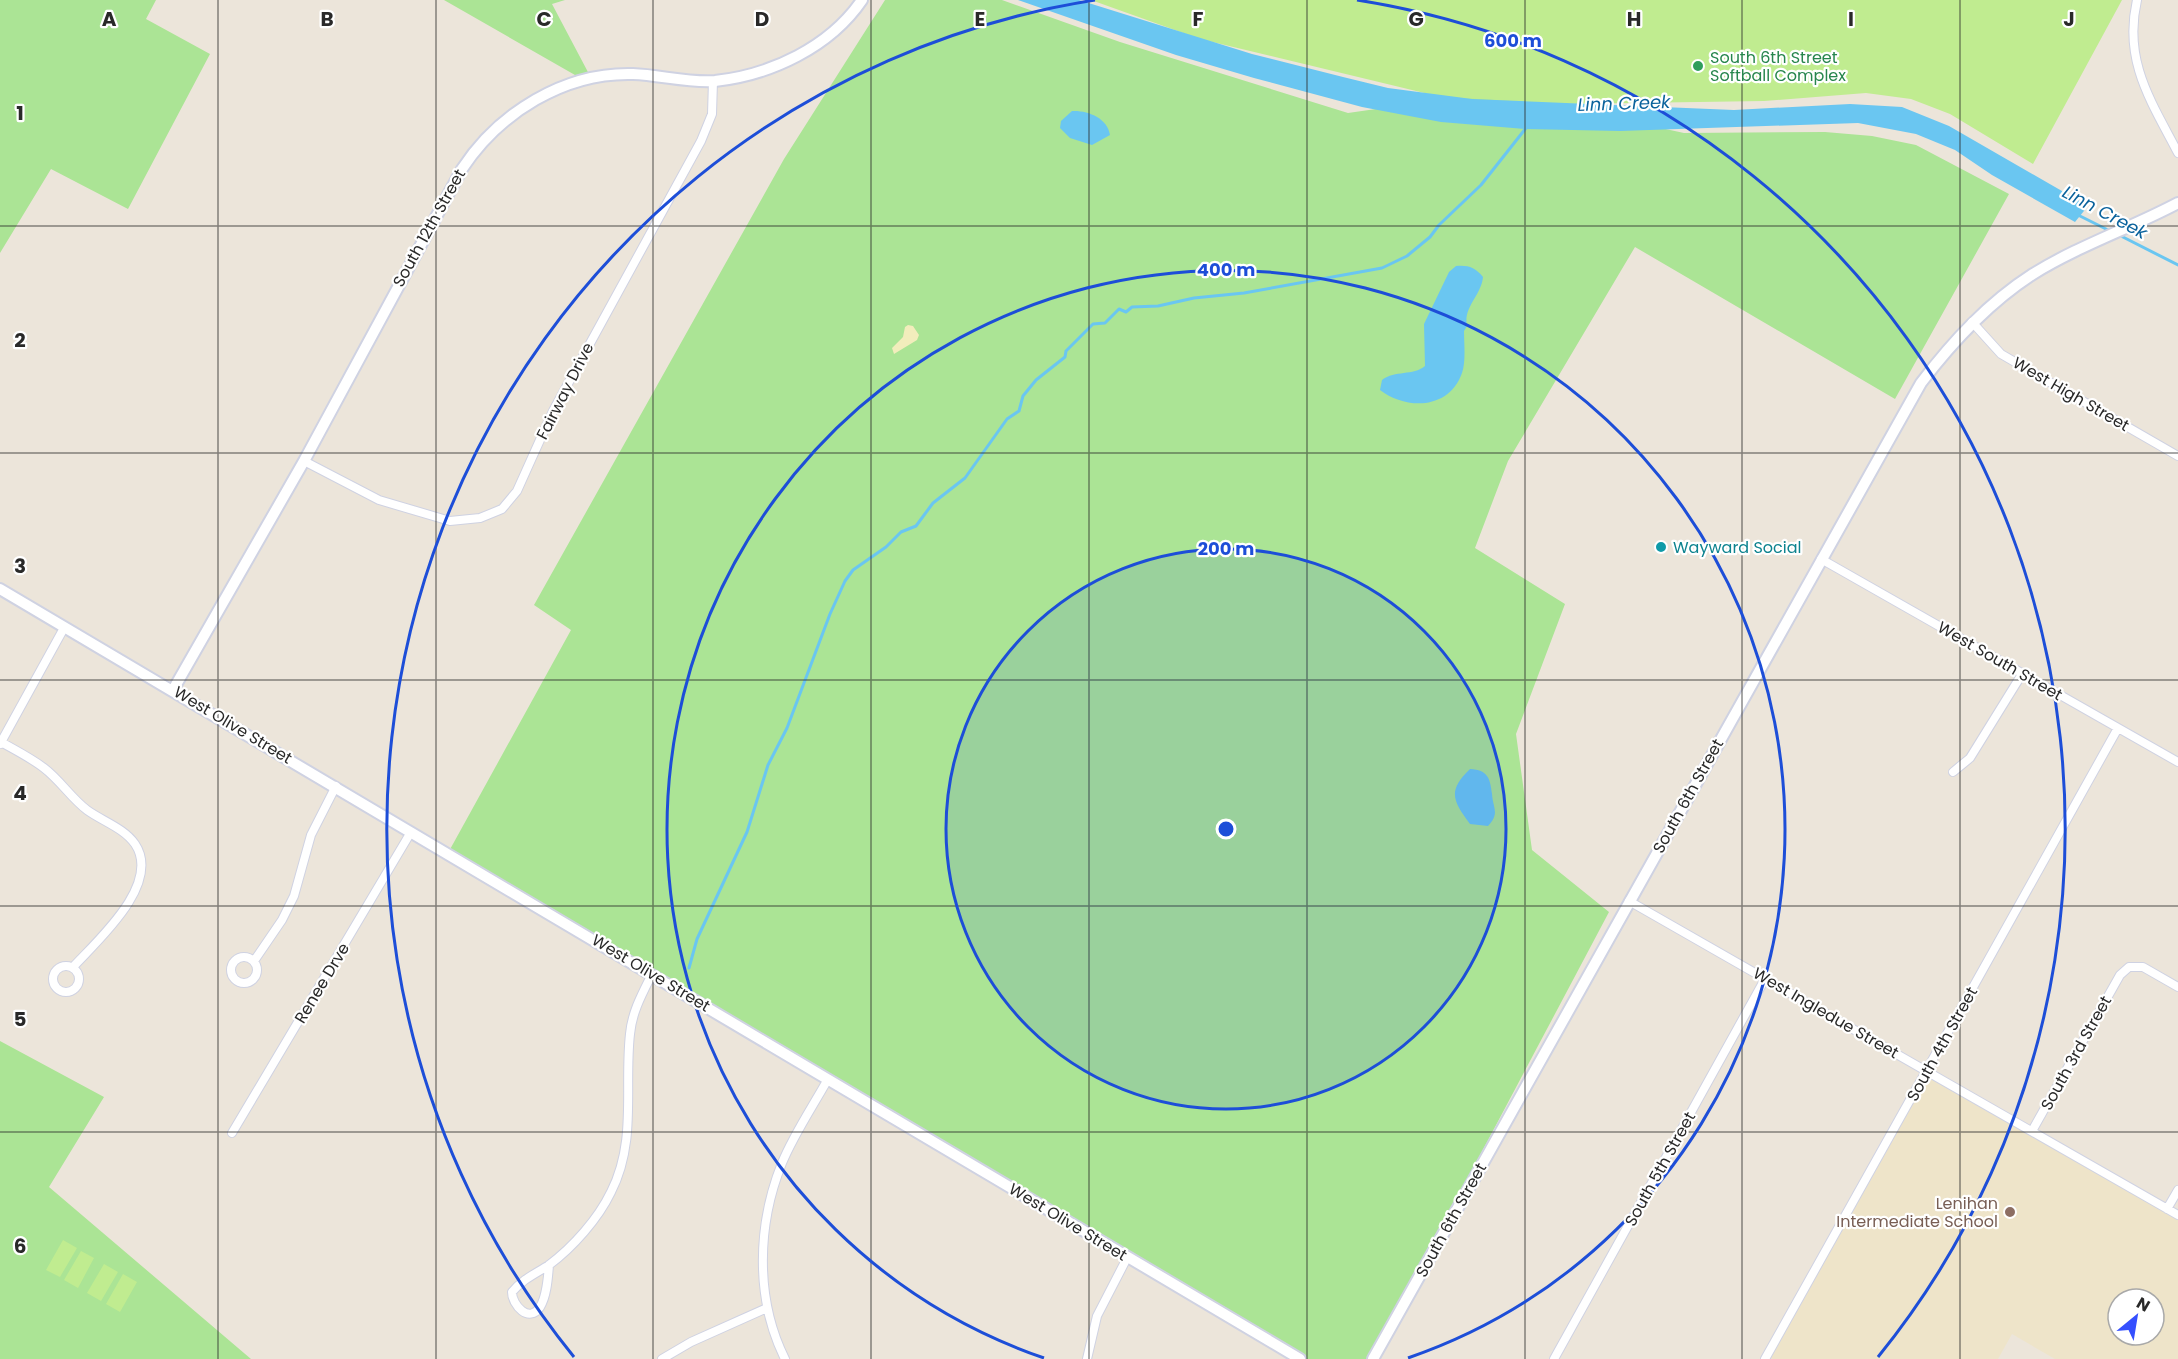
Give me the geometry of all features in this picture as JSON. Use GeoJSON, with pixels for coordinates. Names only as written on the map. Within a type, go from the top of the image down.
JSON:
{"type":"FeatureCollection","features":[{"type":"Feature","properties":{"kind":"street","name":"South 12th Street"},"geometry":{"type":"LineString","coordinates":[[173,690],[304,461],[448,192],[474,150],[488,136],[537,99],[583,80],[632,74],[713,81],[741,76],[788,61],[824,39],[862,0]]}},
{"type":"Feature","properties":{"kind":"street"},"geometry":{"type":"LineString","coordinates":[[2138,0],[2133,31],[2137,68],[2178,153]]}},
{"type":"Feature","properties":{"kind":"street","name":"Fairway Drive"},"geometry":{"type":"LineString","coordinates":[[304,461],[379,500],[450,521],[480,518],[502,509],[517,490],[553,411],[701,141],[712,114],[713,81]]}},
{"type":"Feature","properties":{"kind":"street","name":"South 6th Street"},"geometry":{"type":"LineString","coordinates":[[1373,1359],[1921,383],[1947,349],[1972,322],[2000,298],[2045,268],[2176,204]]}},
{"type":"Feature","properties":{"kind":"street","name":"West High Street"},"geometry":{"type":"LineString","coordinates":[[1972,322],[2001,354],[2178,456]]}},
{"type":"Feature","properties":{"kind":"street","name":"West South Street"},"geometry":{"type":"LineString","coordinates":[[1821,560],[2178,762]]}},
{"type":"Feature","properties":{"kind":"street","name":"West Olive Street"},"geometry":{"type":"LineString","coordinates":[[0,589],[1300,1359]]}},
{"type":"Feature","properties":{"kind":"street"},"geometry":{"type":"LineString","coordinates":[[64,627],[1,743],[43,767],[85,809],[123,833],[135,844],[141,858],[137,884],[123,914],[73,967]]}},
{"type":"Feature","properties":{"kind":"street"},"geometry":{"type":"LineString","coordinates":[[1953,772],[1970,758],[2022,674]]}},
{"type":"Feature","properties":{"kind":"street","name":"South 4th Street"},"geometry":{"type":"LineString","coordinates":[[1768,1358],[2118,728]]}},
{"type":"Feature","properties":{"kind":"street"},"geometry":{"type":"LineString","coordinates":[[254,961],[282,920],[294,896],[311,835],[336,786]]}},
{"type":"Feature","properties":{"kind":"street","name":"Renee Drve"},"geometry":{"type":"LineString","coordinates":[[232,1133],[411,832]]}},
{"type":"Feature","properties":{"kind":"street","name":"West Ingledue Street"},"geometry":{"type":"LineString","coordinates":[[1629,901],[2178,1215]]}},
{"type":"Feature","properties":{"kind":"street","name":"South 3rd Street"},"geometry":{"type":"LineString","coordinates":[[2032,1131],[2120,975],[2129,967],[2143,967],[2178,987]]}},
{"type":"Feature","properties":{"kind":"street"},"geometry":{"type":"LineString","coordinates":[[549,1265],[540,1307],[534,1313],[527,1314],[519,1309],[512,1300],[512,1292],[529,1276],[549,1265],[599,1214],[612,1191],[620,1170],[630,1120],[630,1032],[636,1006],[652,974]]}},
{"type":"Feature","properties":{"kind":"street","name":"South 5th Street"},"geometry":{"type":"LineString","coordinates":[[1554,1359],[1765,979]]}},
{"type":"Feature","properties":{"kind":"street"},"geometry":{"type":"LineString","coordinates":[[785,1359],[777,1342],[767,1308],[764,1223],[783,1161],[828,1079]]}},
{"type":"Feature","properties":{"kind":"street"},"geometry":{"type":"LineString","coordinates":[[2167,1209],[2178,1190]]}},
{"type":"Feature","properties":{"kind":"street"},"geometry":{"type":"LineString","coordinates":[[1087,1359],[1097,1316],[1127,1258]]}},
{"type":"Feature","properties":{"kind":"street"},"geometry":{"type":"LineString","coordinates":[[662,1359],[691,1342],[767,1308]]}},
{"type":"Feature","properties":{"kind":"shaded area","name":"Lenihan Intermediate School"},"geometry":{"type":"Polygon","coordinates":[[[1927,1070],[2178,1215],[2178,1359],[2055,1359],[2012,1334],[1998,1359],[1773,1359],[1767,1356],[1927,1070]]]}},
{"type":"Feature","properties":{"kind":"green space"},"geometry":{"type":"Polygon","coordinates":[[[0,0],[156,0],[146,19],[210,54],[128,209],[51,169],[0,253],[0,0]]]}},
{"type":"Feature","properties":{"kind":"green space"},"geometry":{"type":"Polygon","coordinates":[[[444,0],[565,0],[552,4],[589,74],[575,75],[444,0]]]}},
{"type":"Feature","properties":{"kind":"green space"},"geometry":{"type":"Polygon","coordinates":[[[885,0],[1002,0],[1120,42],[1348,113],[1494,92],[1684,133],[1825,132],[1872,136],[1916,145],[2009,194],[1895,399],[1635,247],[1508,461],[1475,548],[1565,604],[1516,734],[1532,850],[1609,912],[1372,1359],[1300,1359],[448,853],[571,630],[534,605],[784,159],[885,0]]]}},
{"type":"Feature","properties":{"kind":"green space","name":"South 6th Street Softball Complex"},"geometry":{"type":"Polygon","coordinates":[[[1091,0],[2122,0],[2033,164],[1950,114],[1911,99],[1866,93],[1764,101],[1565,104],[1441,97],[1200,39],[1091,0]]]}},
{"type":"Feature","properties":{"kind":"green space"},"geometry":{"type":"Polygon","coordinates":[[[0,1041],[104,1097],[49,1187],[251,1359],[0,1359],[0,1041]]]}},
{"type":"Feature","properties":{"kind":"green space"},"geometry":{"type":"Polygon","coordinates":[[[63,1240],[77,1248],[60,1277],[46,1270],[63,1240]]]}},
{"type":"Feature","properties":{"kind":"green space"},"geometry":{"type":"Polygon","coordinates":[[[81,1251],[94,1258],[78,1288],[64,1280],[81,1251]]]}},
{"type":"Feature","properties":{"kind":"green space"},"geometry":{"type":"Polygon","coordinates":[[[104,1264],[118,1272],[101,1301],[87,1293],[104,1264]]]}},
{"type":"Feature","properties":{"kind":"green space"},"geometry":{"type":"Polygon","coordinates":[[[123,1274],[137,1282],[120,1312],[106,1304],[123,1274]]]}},
{"type":"Feature","properties":{"kind":"sand"},"geometry":{"type":"Polygon","coordinates":[[[913,326],[919,335],[917,340],[894,354],[892,348],[903,337],[905,327],[913,326]]]}},
{"type":"Feature","properties":{"kind":"water"},"geometry":{"type":"Polygon","coordinates":[[[1018,0],[1079,0],[1252,54],[1343,77],[1388,88],[1472,99],[1734,110],[1850,104],[1902,107],[1949,126],[2088,206],[2075,222],[1992,175],[1955,150],[1916,134],[1858,123],[1620,131],[1525,129],[1441,122],[1362,107],[1176,55],[1018,0]]]}},
{"type":"Feature","properties":{"kind":"water"},"geometry":{"type":"Polygon","coordinates":[[[1072,111],[1096,116],[1105,124],[1110,135],[1092,145],[1070,138],[1060,128],[1061,121],[1072,111]]]}},
{"type":"Feature","properties":{"kind":"water"},"geometry":{"type":"Polygon","coordinates":[[[1456,266],[1471,267],[1483,277],[1466,319],[1463,368],[1456,385],[1437,400],[1426,403],[1402,401],[1390,397],[1380,390],[1382,380],[1425,366],[1424,324],[1449,272],[1456,266]]]}},
{"type":"Feature","properties":{"kind":"water"},"geometry":{"type":"Polygon","coordinates":[[[1470,769],[1484,773],[1490,783],[1495,814],[1488,826],[1470,824],[1456,802],[1455,790],[1470,769]]]}},
{"type":"Feature","properties":{"kind":"waterway"},"geometry":{"type":"LineString","coordinates":[[689,968],[697,939],[747,832],[768,765],[787,728],[830,614],[845,581],[853,570],[886,547],[901,532],[916,526],[933,503],[965,478],[1007,419],[1019,411],[1023,396],[1036,380],[1065,357],[1066,351],[1093,324],[1105,323],[1119,309],[1126,312],[1132,307],[1158,306],[1194,298],[1244,293],[1382,268],[1407,256],[1430,237],[1439,225],[1481,185],[1526,128]]}},
{"type":"Feature","properties":{"kind":"waterway","name":"Linn Creek"},"geometry":{"type":"LineString","coordinates":[[2078,215],[2110,231]]}},
{"type":"Feature","properties":{"kind":"waterway","name":"Linn Creek"},"geometry":{"type":"LineString","coordinates":[[2119,235],[2178,265]]}},
{"type":"Feature","properties":{"kind":"place","name":"South 6th Street Softball Complex"},"geometry":{"type":"Point","coordinates":[1698,66]}},
{"type":"Feature","properties":{"kind":"place","name":"Wayward Social"},"geometry":{"type":"Point","coordinates":[1661,547]}},
{"type":"Feature","properties":{"kind":"place","name":"Lenihan Intermediate School"},"geometry":{"type":"Point","coordinates":[2010,1212]}}]}
